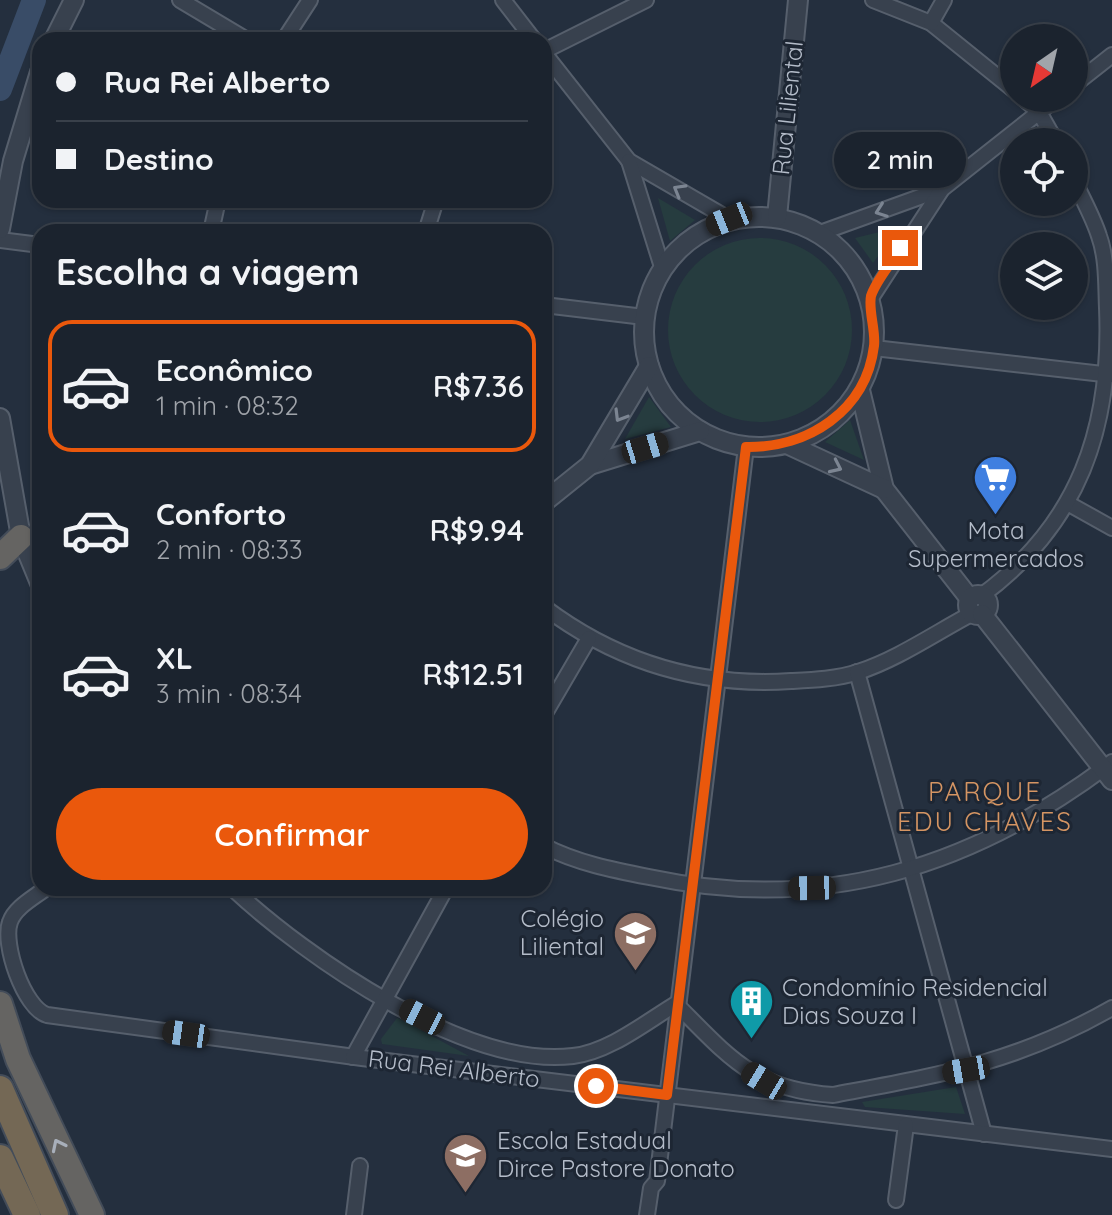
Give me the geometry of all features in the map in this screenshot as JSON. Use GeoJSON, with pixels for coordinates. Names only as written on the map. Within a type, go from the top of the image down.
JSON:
{"type":"FeatureCollection","features":[{"type":"Feature","properties":{"kind":"highway"},"geometry":{"type":"LineString","coordinates":[[0,557],[30,534]]}},
{"type":"Feature","properties":{"kind":"highway"},"geometry":{"type":"LineString","coordinates":[[0,1004],[23,1070],[92,1215]]}},
{"type":"Feature","properties":{"kind":"highway"},"geometry":{"type":"LineString","coordinates":[[0,1089],[55,1215]]}},
{"type":"Feature","properties":{"kind":"highway"},"geometry":{"type":"LineString","coordinates":[[0,1158],[27,1215]]}},
{"type":"Feature","properties":{"kind":"street"},"geometry":{"type":"LineString","coordinates":[[58,32],[74,0]]}},
{"type":"Feature","properties":{"kind":"street"},"geometry":{"type":"LineString","coordinates":[[180,0],[234,32]]}},
{"type":"Feature","properties":{"kind":"street"},"geometry":{"type":"LineString","coordinates":[[289,32],[310,0]]}},
{"type":"Feature","properties":{"kind":"street"},"geometry":{"type":"LineString","coordinates":[[503,0],[528,32]]}},
{"type":"Feature","properties":{"kind":"street"},"geometry":{"type":"LineString","coordinates":[[552,48],[646,0]]}},
{"type":"Feature","properties":{"kind":"street","name":"Rua Liliental"},"geometry":{"type":"LineString","coordinates":[[777,217],[798,0]]}},
{"type":"Feature","properties":{"kind":"street"},"geometry":{"type":"LineString","coordinates":[[873,0],[931,23],[1000,79]]}},
{"type":"Feature","properties":{"kind":"street"},"geometry":{"type":"LineString","coordinates":[[931,23],[944,0]]}},
{"type":"Feature","properties":{"kind":"street"},"geometry":{"type":"LineString","coordinates":[[1088,74],[1112,55]]}},
{"type":"Feature","properties":{"kind":"street"},"geometry":{"type":"LineString","coordinates":[[552,62],[629,161],[662,267]]}},
{"type":"Feature","properties":{"kind":"street"},"geometry":{"type":"LineString","coordinates":[[0,229],[10,172],[32,99]]}},
{"type":"Feature","properties":{"kind":"street"},"geometry":{"type":"LineString","coordinates":[[871,298],[942,189],[1039,112],[1048,128]]}},
{"type":"Feature","properties":{"kind":"street"},"geometry":{"type":"LineString","coordinates":[[629,161],[729,219]]}},
{"type":"Feature","properties":{"kind":"street"},"geometry":{"type":"LineString","coordinates":[[820,233],[942,189]]}},
{"type":"Feature","properties":{"kind":"street"},"geometry":{"type":"LineString","coordinates":[[552,613],[589,638],[640,661],[717,682],[809,680],[857,672],[946,627],[978,604],[1052,530],[1069,504],[1105,401],[1110,375],[1106,235],[1088,204]]}},
{"type":"Feature","properties":{"kind":"street"},"geometry":{"type":"LineString","coordinates":[[777,217],[820,233],[842,250],[859,272],[871,298],[874,348],[860,390],[841,414],[818,430],[787,444],[746,447],[700,431],[669,403],[649,366],[644,317],[662,267],[686,242],[703,230],[729,219],[777,217]]}},
{"type":"Feature","properties":{"kind":"street"},"geometry":{"type":"LineString","coordinates":[[0,240],[32,244]]}},
{"type":"Feature","properties":{"kind":"street"},"geometry":{"type":"LineString","coordinates":[[552,306],[644,317]]}},
{"type":"Feature","properties":{"kind":"street"},"geometry":{"type":"LineString","coordinates":[[874,348],[1110,375]]}},
{"type":"Feature","properties":{"kind":"street"},"geometry":{"type":"LineString","coordinates":[[552,496],[590,465],[649,366]]}},
{"type":"Feature","properties":{"kind":"street"},"geometry":{"type":"LineString","coordinates":[[552,849],[584,863],[693,887],[812,888],[912,871],[1022,824],[1109,770],[884,489],[860,390]]}},
{"type":"Feature","properties":{"kind":"street"},"geometry":{"type":"LineString","coordinates":[[0,418],[30,534]]}},
{"type":"Feature","properties":{"kind":"street"},"geometry":{"type":"LineString","coordinates":[[590,465],[700,431]]}},
{"type":"Feature","properties":{"kind":"street"},"geometry":{"type":"LineString","coordinates":[[787,444],[884,489]]}},
{"type":"Feature","properties":{"kind":"street"},"geometry":{"type":"LineString","coordinates":[[647,1215],[651,1188],[657,1181],[676,1004],[746,447]]}},
{"type":"Feature","properties":{"kind":"street"},"geometry":{"type":"LineString","coordinates":[[1069,504],[1112,528]]}},
{"type":"Feature","properties":{"kind":"street"},"geometry":{"type":"LineString","coordinates":[[552,701],[589,638]]}},
{"type":"Feature","properties":{"kind":"street"},"geometry":{"type":"LineString","coordinates":[[857,672],[984,1134]]}},
{"type":"Feature","properties":{"kind":"street","name":"Rua Rei Alberto"},"geometry":{"type":"LineString","coordinates":[[36,896],[18,910],[9,927],[20,980],[36,1010],[353,1057],[1112,1149]]}},
{"type":"Feature","properties":{"kind":"street"},"geometry":{"type":"LineString","coordinates":[[240,896],[269,923],[308,952],[385,998],[471,1042],[494,1049],[554,1057],[576,1056],[594,1050],[676,1004]]}},
{"type":"Feature","properties":{"kind":"street"},"geometry":{"type":"LineString","coordinates":[[353,1057],[442,896]]}},
{"type":"Feature","properties":{"kind":"street"},"geometry":{"type":"LineString","coordinates":[[676,1004],[725,1053],[750,1073],[776,1086],[833,1095],[966,1070],[1038,1046],[1112,1008]]}},
{"type":"Feature","properties":{"kind":"street"},"geometry":{"type":"LineString","coordinates":[[896,1200],[906,1125]]}},
{"type":"Feature","properties":{"kind":"street"},"geometry":{"type":"LineString","coordinates":[[354,1215],[360,1166]]}},
{"type":"Feature","properties":{"kind":"green space"},"geometry":{"type":"Polygon","coordinates":[[[658,198],[695,220],[670,241],[658,198]]]}},
{"type":"Feature","properties":{"kind":"green space"},"geometry":{"type":"Polygon","coordinates":[[[900,227],[873,263],[855,238],[900,227]]]}},
{"type":"Feature","properties":{"kind":"green space"},"geometry":{"type":"Polygon","coordinates":[[[760,238],[795,245],[825,265],[845,295],[852,330],[845,365],[825,395],[795,415],[760,422],[725,415],[695,395],[675,365],[668,330],[675,295],[695,265],[725,245],[760,238]]]}},
{"type":"Feature","properties":{"kind":"green space"},"geometry":{"type":"Polygon","coordinates":[[[649,397],[671,427],[625,439],[649,397]]]}},
{"type":"Feature","properties":{"kind":"green space"},"geometry":{"type":"Polygon","coordinates":[[[850,420],[864,460],[825,442],[850,420]]]}},
{"type":"Feature","properties":{"kind":"green space"},"geometry":{"type":"Polygon","coordinates":[[[397,1018],[469,1056],[382,1044],[381,1039],[397,1018]]]}},
{"type":"Feature","properties":{"kind":"green space"},"geometry":{"type":"Polygon","coordinates":[[[956,1087],[965,1114],[865,1107],[862,1102],[956,1087]]]}},
{"type":"Feature","properties":{"kind":"waterway"},"geometry":{"type":"LineString","coordinates":[[0,89],[34,0]]}},
{"type":"Feature","properties":{"kind":"place","name":"Mota Supermercados"},"geometry":{"type":"Point","coordinates":[996,516]}},
{"type":"Feature","properties":{"kind":"place","name":"Colégio Liliental"},"geometry":{"type":"Point","coordinates":[635,972]}},
{"type":"Feature","properties":{"kind":"place","name":"Condomínio Residencial Dias Souza I"},"geometry":{"type":"Point","coordinates":[751,1041]}},
{"type":"Feature","properties":{"kind":"place","name":"Escola Estadual Dirce Pastore Donato"},"geometry":{"type":"Point","coordinates":[466,1194]}},
{"type":"Feature","properties":{"kind":"district","name":"PARQUE EDU CHAVES"},"geometry":{"type":"Point","coordinates":[985,807]}},
{"type":"Feature","properties":{"kind":"route"},"geometry":{"type":"LineString","coordinates":[[596,1086],[667,1095],[746,447],[787,444],[818,430],[841,414],[860,390],[874,348],[875,324],[871,298],[900,248]]}}]}
